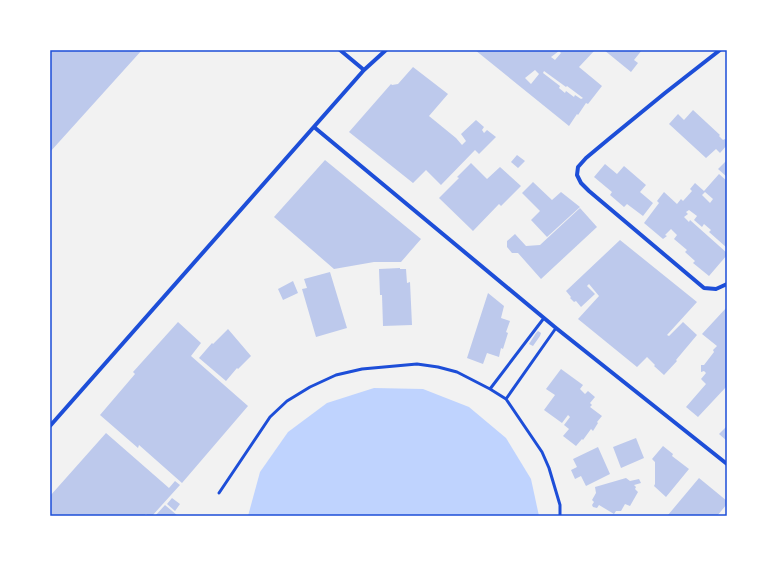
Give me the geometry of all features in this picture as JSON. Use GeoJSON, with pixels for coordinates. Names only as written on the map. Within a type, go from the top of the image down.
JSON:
{"type":"FeatureCollection","features":[{"type":"Feature","properties":{"kind":"street"},"geometry":{"type":"LineString","coordinates":[[340,50],[364,70]]}},
{"type":"Feature","properties":{"kind":"street"},"geometry":{"type":"LineString","coordinates":[[50,426],[364,70],[386,50]]}},
{"type":"Feature","properties":{"kind":"street"},"geometry":{"type":"LineString","coordinates":[[720,50],[665,92],[586,158],[578,167],[576,175],[578,180],[589,191],[704,288],[716,289],[727,284]]}},
{"type":"Feature","properties":{"kind":"street"},"geometry":{"type":"LineString","coordinates":[[314,127],[556,328],[727,464]]}},
{"type":"Feature","properties":{"kind":"lane"},"geometry":{"type":"LineString","coordinates":[[490,389],[544,318]]}},
{"type":"Feature","properties":{"kind":"lane"},"geometry":{"type":"LineString","coordinates":[[506,399],[556,328]]}},
{"type":"Feature","properties":{"kind":"lane"},"geometry":{"type":"LineString","coordinates":[[219,493],[270,417],[287,401],[310,387],[336,375],[362,369],[417,364],[457,372],[506,399],[542,452],[549,468],[560,505],[560,516]]}},
{"type":"Feature","properties":{"kind":"water"},"geometry":{"type":"Polygon","coordinates":[[[374,388],[423,389],[469,407],[506,438],[531,479],[539,516],[248,516],[260,472],[288,432],[327,403],[374,388]]]}},
{"type":"Feature","properties":{"kind":"building"},"geometry":{"type":"Polygon","coordinates":[[[50,50],[142,50],[50,152],[50,50]]]}},
{"type":"Feature","properties":{"kind":"building"},"geometry":{"type":"Polygon","coordinates":[[[475,50],[595,50],[579,67],[602,86],[588,104],[586,103],[569,126],[475,50]],[[559,51],[551,57],[555,60],[561,53],[559,51]],[[535,70],[525,78],[531,84],[539,74],[535,70]],[[544,71],[543,73],[560,86],[559,88],[565,93],[566,91],[574,97],[575,95],[581,99],[583,98],[544,71]]]}},
{"type":"Feature","properties":{"kind":"building"},"geometry":{"type":"Polygon","coordinates":[[[604,50],[642,50],[634,60],[638,63],[631,72],[604,50]]]}},
{"type":"Feature","properties":{"kind":"building"},"geometry":{"type":"Polygon","coordinates":[[[413,67],[448,94],[429,116],[456,138],[462,145],[466,141],[461,134],[476,120],[484,127],[482,130],[484,133],[487,130],[496,137],[479,154],[475,150],[441,185],[426,170],[413,183],[349,132],[391,84],[398,84],[413,67]]]}},
{"type":"Feature","properties":{"kind":"building"},"geometry":{"type":"Polygon","coordinates":[[[693,110],[720,135],[719,136],[723,140],[725,139],[727,141],[727,145],[720,153],[716,149],[706,158],[669,124],[678,114],[684,120],[693,110]]]}},
{"type":"Feature","properties":{"kind":"building"},"geometry":{"type":"Polygon","coordinates":[[[517,155],[525,161],[518,168],[511,162],[517,155]]]}},
{"type":"Feature","properties":{"kind":"building"},"geometry":{"type":"Polygon","coordinates":[[[325,160],[421,239],[401,262],[374,262],[334,269],[274,217],[325,160]]]}},
{"type":"Feature","properties":{"kind":"building"},"geometry":{"type":"Polygon","coordinates":[[[727,160],[727,177],[718,169],[727,160]]]}},
{"type":"Feature","properties":{"kind":"building"},"geometry":{"type":"Polygon","coordinates":[[[471,163],[487,179],[500,167],[521,186],[501,206],[499,204],[473,231],[439,198],[459,178],[457,177],[471,163]]]}},
{"type":"Feature","properties":{"kind":"building"},"geometry":{"type":"Polygon","coordinates":[[[605,164],[617,174],[624,166],[646,185],[640,192],[653,203],[643,216],[627,204],[624,207],[610,195],[612,192],[594,177],[605,164]]]}},
{"type":"Feature","properties":{"kind":"building"},"geometry":{"type":"Polygon","coordinates":[[[719,174],[727,181],[726,247],[709,232],[711,230],[704,224],[702,227],[694,220],[697,216],[689,210],[686,212],[688,214],[684,217],[689,222],[690,220],[727,253],[727,255],[709,276],[693,263],[695,261],[685,252],[687,250],[674,239],[677,235],[671,229],[665,235],[667,236],[663,239],[644,223],[659,203],[657,201],[664,192],[677,204],[681,199],[683,201],[692,191],[690,189],[695,183],[704,191],[719,174]],[[705,192],[702,195],[710,203],[713,199],[705,192]]]}},
{"type":"Feature","properties":{"kind":"building"},"geometry":{"type":"Polygon","coordinates":[[[533,182],[552,200],[561,192],[580,207],[547,237],[531,220],[540,211],[522,193],[533,182]]]}},
{"type":"Feature","properties":{"kind":"building"},"geometry":{"type":"Polygon","coordinates":[[[580,208],[597,227],[541,279],[518,253],[512,253],[507,247],[507,241],[515,234],[526,246],[540,245],[580,208]]]}},
{"type":"Feature","properties":{"kind":"building"},"geometry":{"type":"Polygon","coordinates":[[[620,240],[697,302],[667,335],[669,336],[683,322],[697,335],[664,375],[647,357],[637,367],[578,319],[599,296],[589,284],[587,286],[595,294],[581,307],[576,301],[574,302],[570,298],[571,297],[566,291],[620,240]]]}},
{"type":"Feature","properties":{"kind":"building"},"geometry":{"type":"Polygon","coordinates":[[[379,269],[406,269],[407,283],[410,282],[412,325],[383,326],[379,269]]]}},
{"type":"Feature","properties":{"kind":"building"},"geometry":{"type":"Polygon","coordinates":[[[330,272],[347,328],[316,337],[302,289],[307,288],[304,279],[330,272]]]}},
{"type":"Feature","properties":{"kind":"building"},"geometry":{"type":"Polygon","coordinates":[[[293,281],[298,293],[283,300],[278,289],[293,281]]]}},
{"type":"Feature","properties":{"kind":"building"},"geometry":{"type":"Polygon","coordinates":[[[488,293],[504,306],[501,318],[510,321],[506,332],[508,333],[503,349],[501,348],[499,357],[487,353],[483,364],[467,358],[488,293]]]}},
{"type":"Feature","properties":{"kind":"building"},"geometry":{"type":"Polygon","coordinates":[[[727,307],[727,386],[698,417],[686,407],[706,384],[701,379],[706,373],[704,371],[701,372],[701,365],[704,365],[717,346],[702,334],[727,307]]]}},
{"type":"Feature","properties":{"kind":"building"},"geometry":{"type":"Polygon","coordinates":[[[178,322],[201,343],[191,356],[248,406],[182,483],[139,445],[138,448],[100,415],[135,374],[133,372],[178,322]]]}},
{"type":"Feature","properties":{"kind":"building"},"geometry":{"type":"Polygon","coordinates":[[[228,329],[251,356],[238,369],[237,368],[226,381],[199,358],[212,343],[213,344],[228,329]]]}},
{"type":"Feature","properties":{"kind":"building"},"geometry":{"type":"Polygon","coordinates":[[[538,331],[541,333],[540,336],[533,346],[529,344],[536,333],[538,331]]]}},
{"type":"Feature","properties":{"kind":"building"},"geometry":{"type":"Polygon","coordinates":[[[561,369],[583,385],[580,389],[585,394],[588,391],[595,397],[590,403],[592,405],[590,407],[602,416],[597,422],[598,423],[593,431],[591,429],[583,440],[582,439],[576,446],[563,436],[569,429],[564,425],[570,417],[568,415],[562,423],[544,410],[555,395],[546,389],[561,369]]]}},
{"type":"Feature","properties":{"kind":"building"},"geometry":{"type":"Polygon","coordinates":[[[727,426],[727,441],[719,434],[727,426]]]}},
{"type":"Feature","properties":{"kind":"building"},"geometry":{"type":"Polygon","coordinates":[[[106,433],[169,488],[175,481],[180,485],[152,516],[148,516],[146,514],[144,516],[50,516],[50,496],[106,433]]]}},
{"type":"Feature","properties":{"kind":"building"},"geometry":{"type":"Polygon","coordinates":[[[636,438],[644,458],[621,468],[613,447],[636,438]]]}},
{"type":"Feature","properties":{"kind":"building"},"geometry":{"type":"Polygon","coordinates":[[[663,446],[673,454],[672,456],[689,469],[666,497],[654,486],[655,462],[652,459],[663,446]]]}},
{"type":"Feature","properties":{"kind":"building"},"geometry":{"type":"Polygon","coordinates":[[[598,447],[610,474],[586,486],[581,476],[575,479],[571,470],[577,467],[573,459],[598,447]]]}},
{"type":"Feature","properties":{"kind":"building"},"geometry":{"type":"Polygon","coordinates":[[[626,478],[630,481],[639,479],[641,483],[634,485],[638,492],[630,506],[625,504],[621,511],[616,511],[614,514],[599,505],[597,508],[593,507],[592,505],[594,502],[592,500],[596,493],[595,487],[626,478]]]}},
{"type":"Feature","properties":{"kind":"building"},"geometry":{"type":"Polygon","coordinates":[[[699,478],[727,501],[727,504],[717,516],[669,516],[668,515],[699,478]]]}},
{"type":"Feature","properties":{"kind":"building"},"geometry":{"type":"Polygon","coordinates":[[[172,498],[180,504],[175,511],[167,504],[172,498]]]}},
{"type":"Feature","properties":{"kind":"building"},"geometry":{"type":"Polygon","coordinates":[[[165,505],[178,516],[155,516],[165,505]]]}}]}
